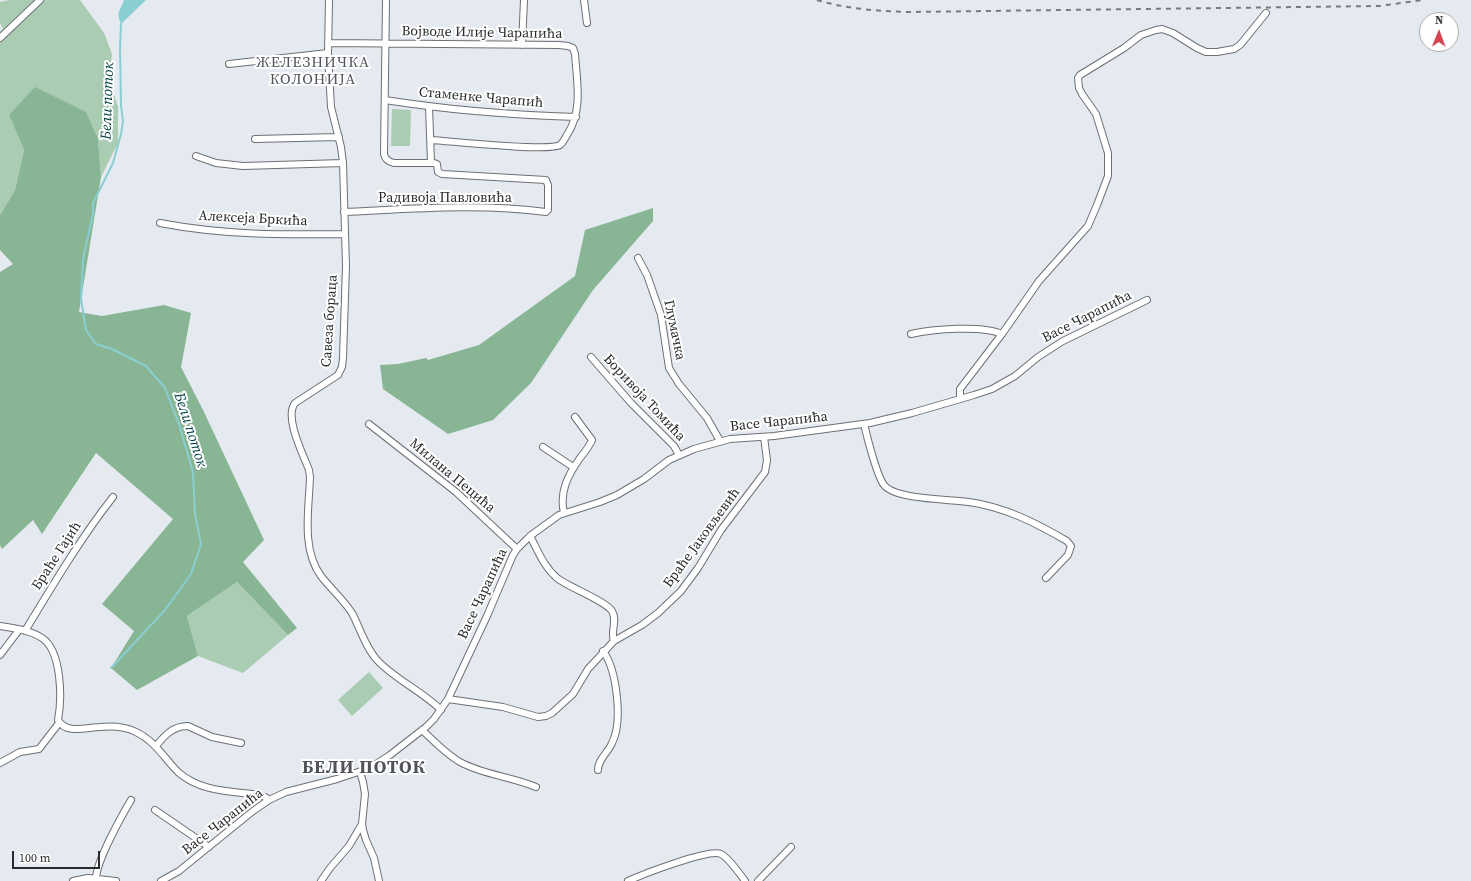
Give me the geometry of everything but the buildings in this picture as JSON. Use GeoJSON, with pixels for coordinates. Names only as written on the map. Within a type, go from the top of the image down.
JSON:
{"type":"FeatureCollection","features":[{"type":"Feature","properties":{"kind":"street"},"geometry":{"type":"LineString","coordinates":[[0,38],[40,0]]}},
{"type":"Feature","properties":{"kind":"street","name":"Савеза бораца"},"geometry":{"type":"LineString","coordinates":[[329,0],[328,53],[331,107],[339,137],[343,163],[346,266],[343,358],[340,372],[334,378],[295,403],[291,410],[291,422],[309,470],[310,477],[309,527],[311,555],[321,576],[346,604],[378,662],[428,698],[441,710]]}},
{"type":"Feature","properties":{"kind":"street"},"geometry":{"type":"LineString","coordinates":[[386,0],[384,154],[386,158],[394,163],[431,162],[429,107]]}},
{"type":"Feature","properties":{"kind":"street"},"geometry":{"type":"LineString","coordinates":[[522,45],[524,0]]}},
{"type":"Feature","properties":{"kind":"street"},"geometry":{"type":"LineString","coordinates":[[584,0],[587,23]]}},
{"type":"Feature","properties":{"kind":"street"},"geometry":{"type":"LineString","coordinates":[[960,399],[960,389],[1002,334],[1039,281],[1088,226],[1108,176],[1108,156],[1106,143],[1096,114],[1079,88],[1078,78],[1080,74],[1124,48],[1141,35],[1156,30],[1173,33],[1206,52],[1234,49],[1240,45],[1266,13]]}},
{"type":"Feature","properties":{"kind":"street","name":"Војводе Илије Чарапића"},"geometry":{"type":"LineString","coordinates":[[328,43],[559,45],[573,48],[575,52],[576,74],[576,117],[572,127],[560,145],[550,148],[431,140]]}},
{"type":"Feature","properties":{"kind":"street"},"geometry":{"type":"LineString","coordinates":[[229,64],[328,53]]}},
{"type":"Feature","properties":{"kind":"street","name":"Стаменке Чарапић"},"geometry":{"type":"LineString","coordinates":[[385,100],[429,107],[509,114],[576,117]]}},
{"type":"Feature","properties":{"kind":"street"},"geometry":{"type":"LineString","coordinates":[[255,139],[339,137]]}},
{"type":"Feature","properties":{"kind":"street"},"geometry":{"type":"LineString","coordinates":[[196,156],[216,163],[243,166],[343,163]]}},
{"type":"Feature","properties":{"kind":"street","name":"Радивоја Павловића"},"geometry":{"type":"LineString","coordinates":[[344,212],[458,208],[515,209],[548,212],[547,181],[442,174],[438,172],[436,163],[431,162]]}},
{"type":"Feature","properties":{"kind":"street","name":"Алексеја Бркића"},"geometry":{"type":"LineString","coordinates":[[160,223],[197,230],[235,233],[345,234]]}},
{"type":"Feature","properties":{"kind":"street","name":"Глумачка"},"geometry":{"type":"LineString","coordinates":[[638,258],[647,275],[661,315],[669,368],[679,384],[707,418],[720,441]]}},
{"type":"Feature","properties":{"kind":"street","name":"Васе Чарапића"},"geometry":{"type":"LineString","coordinates":[[161,881],[179,871],[253,811],[269,800],[286,792],[370,768],[390,755],[431,723],[448,699],[489,612],[508,564],[517,549],[530,536],[564,513],[617,495],[644,479],[669,460],[694,449],[720,441],[864,424],[902,416],[992,389],[1015,376],[1038,357],[1063,341],[1147,300]]}},
{"type":"Feature","properties":{"kind":"street"},"geometry":{"type":"LineString","coordinates":[[911,334],[930,330],[981,329],[1002,334]]}},
{"type":"Feature","properties":{"kind":"street","name":"Боривоја Томића"},"geometry":{"type":"LineString","coordinates":[[591,357],[631,403],[674,446],[679,455]]}},
{"type":"Feature","properties":{"kind":"street"},"geometry":{"type":"LineString","coordinates":[[564,513],[564,487],[573,467],[592,440],[575,417]]}},
{"type":"Feature","properties":{"kind":"street","name":"Милана Пецића"},"geometry":{"type":"LineString","coordinates":[[369,424],[456,492],[517,549]]}},
{"type":"Feature","properties":{"kind":"street"},"geometry":{"type":"LineString","coordinates":[[864,424],[878,472],[884,485],[888,488],[904,495],[991,506],[1020,516],[1067,541],[1070,546],[1069,553],[1046,578]]}},
{"type":"Feature","properties":{"kind":"street","name":"Браће Јаковљевић"},"geometry":{"type":"LineString","coordinates":[[448,699],[459,702],[493,705],[534,716],[546,716],[560,707],[573,694],[588,668],[603,651],[614,641],[642,625],[658,613],[681,591],[695,572],[721,530],[765,472],[767,460],[764,437]]}},
{"type":"Feature","properties":{"kind":"street"},"geometry":{"type":"LineString","coordinates":[[543,447],[573,467]]}},
{"type":"Feature","properties":{"kind":"street","name":"Браће Гајић"},"geometry":{"type":"LineString","coordinates":[[0,655],[22,630],[94,521],[113,497]]}},
{"type":"Feature","properties":{"kind":"street"},"geometry":{"type":"LineString","coordinates":[[530,536],[550,571],[571,587],[598,600],[610,608],[615,619],[612,636],[614,641]]}},
{"type":"Feature","properties":{"kind":"street"},"geometry":{"type":"LineString","coordinates":[[0,626],[37,634],[45,640],[52,652],[60,685],[58,719],[60,723],[66,727],[73,729],[99,726],[130,730],[144,736],[156,746],[178,771],[196,783],[214,789],[259,794],[269,800]]}},
{"type":"Feature","properties":{"kind":"street"},"geometry":{"type":"LineString","coordinates":[[598,770],[600,760],[612,743],[616,732],[618,716],[615,684],[603,651]]}},
{"type":"Feature","properties":{"kind":"street"},"geometry":{"type":"LineString","coordinates":[[0,763],[22,752],[39,750],[60,723]]}},
{"type":"Feature","properties":{"kind":"street"},"geometry":{"type":"LineString","coordinates":[[156,746],[170,731],[182,726],[188,726],[222,739],[241,742]]}},
{"type":"Feature","properties":{"kind":"street"},"geometry":{"type":"LineString","coordinates":[[422,730],[448,754],[461,762],[493,773],[517,779],[536,787]]}},
{"type":"Feature","properties":{"kind":"street"},"geometry":{"type":"LineString","coordinates":[[360,772],[365,794],[362,824],[366,840],[374,860],[379,881]]}},
{"type":"Feature","properties":{"kind":"street"},"geometry":{"type":"LineString","coordinates":[[96,878],[105,852],[131,800]]}},
{"type":"Feature","properties":{"kind":"street"},"geometry":{"type":"LineString","coordinates":[[155,810],[209,847]]}},
{"type":"Feature","properties":{"kind":"street"},"geometry":{"type":"LineString","coordinates":[[321,881],[349,846],[362,824]]}},
{"type":"Feature","properties":{"kind":"street"},"geometry":{"type":"LineString","coordinates":[[349,846],[366,840]]}},
{"type":"Feature","properties":{"kind":"street"},"geometry":{"type":"LineString","coordinates":[[758,881],[791,847]]}},
{"type":"Feature","properties":{"kind":"street"},"geometry":{"type":"LineString","coordinates":[[628,881],[695,856],[719,852],[745,881]]}},
{"type":"Feature","properties":{"kind":"street"},"geometry":{"type":"LineString","coordinates":[[73,881],[96,878],[116,881]]}},
{"type":"Feature","properties":{"kind":"green space"},"geometry":{"type":"Polygon","coordinates":[[[9,0],[80,0],[104,33],[112,54],[109,79],[118,107],[118,143],[101,177],[98,139],[9,115],[24,150],[15,190],[0,215],[0,31],[3,29],[0,23],[0,2],[9,0]]]}},
{"type":"Feature","properties":{"kind":"green space"},"geometry":{"type":"Polygon","coordinates":[[[35,87],[86,112],[98,139],[101,177],[79,312],[102,316],[164,305],[191,313],[181,367],[204,412],[264,540],[243,562],[297,628],[288,635],[237,582],[187,616],[198,656],[137,690],[111,668],[134,631],[102,604],[173,519],[96,453],[42,534],[33,520],[2,549],[0,545],[0,272],[13,264],[0,250],[0,215],[15,190],[24,150],[9,115],[35,87]]]}},
{"type":"Feature","properties":{"kind":"green space"},"geometry":{"type":"Polygon","coordinates":[[[392,109],[411,110],[410,146],[391,146],[392,109]]]}},
{"type":"Feature","properties":{"kind":"green space"},"geometry":{"type":"Polygon","coordinates":[[[653,208],[653,221],[593,290],[531,383],[493,420],[448,434],[383,389],[380,365],[398,364],[426,358],[428,360],[479,345],[575,276],[585,230],[653,208]]]}},
{"type":"Feature","properties":{"kind":"green space"},"geometry":{"type":"Polygon","coordinates":[[[237,582],[288,635],[243,673],[198,656],[187,616],[237,582]]]}},
{"type":"Feature","properties":{"kind":"green space"},"geometry":{"type":"Polygon","coordinates":[[[369,672],[383,688],[352,716],[338,700],[369,672]]]}},
{"type":"Feature","properties":{"kind":"water"},"geometry":{"type":"Polygon","coordinates":[[[124,0],[146,0],[121,24],[119,14],[124,0]]]}},
{"type":"Feature","properties":{"kind":"waterway","name":"Бели поток"},"geometry":{"type":"LineString","coordinates":[[111,668],[165,610],[191,574],[201,544],[195,514],[193,472],[179,424],[165,388],[146,366],[112,349],[96,344],[86,330],[81,299],[83,259],[93,214],[93,203],[113,163],[123,122],[121,105],[121,24]]}},
{"type":"Feature","properties":{"kind":"railway"},"geometry":{"type":"LineString","coordinates":[[817,0],[840,6],[862,9],[908,12],[1379,6],[1423,0]]}},
{"type":"Feature","properties":{"kind":"district","name":"ЖЕЛЕЗНИЧКА КОЛОНИЈА"},"geometry":{"type":"Point","coordinates":[313,72]}},
{"type":"Feature","properties":{"kind":"district","name":"БЕЛИ ПОТОК"},"geometry":{"type":"Point","coordinates":[364,768]}}]}
